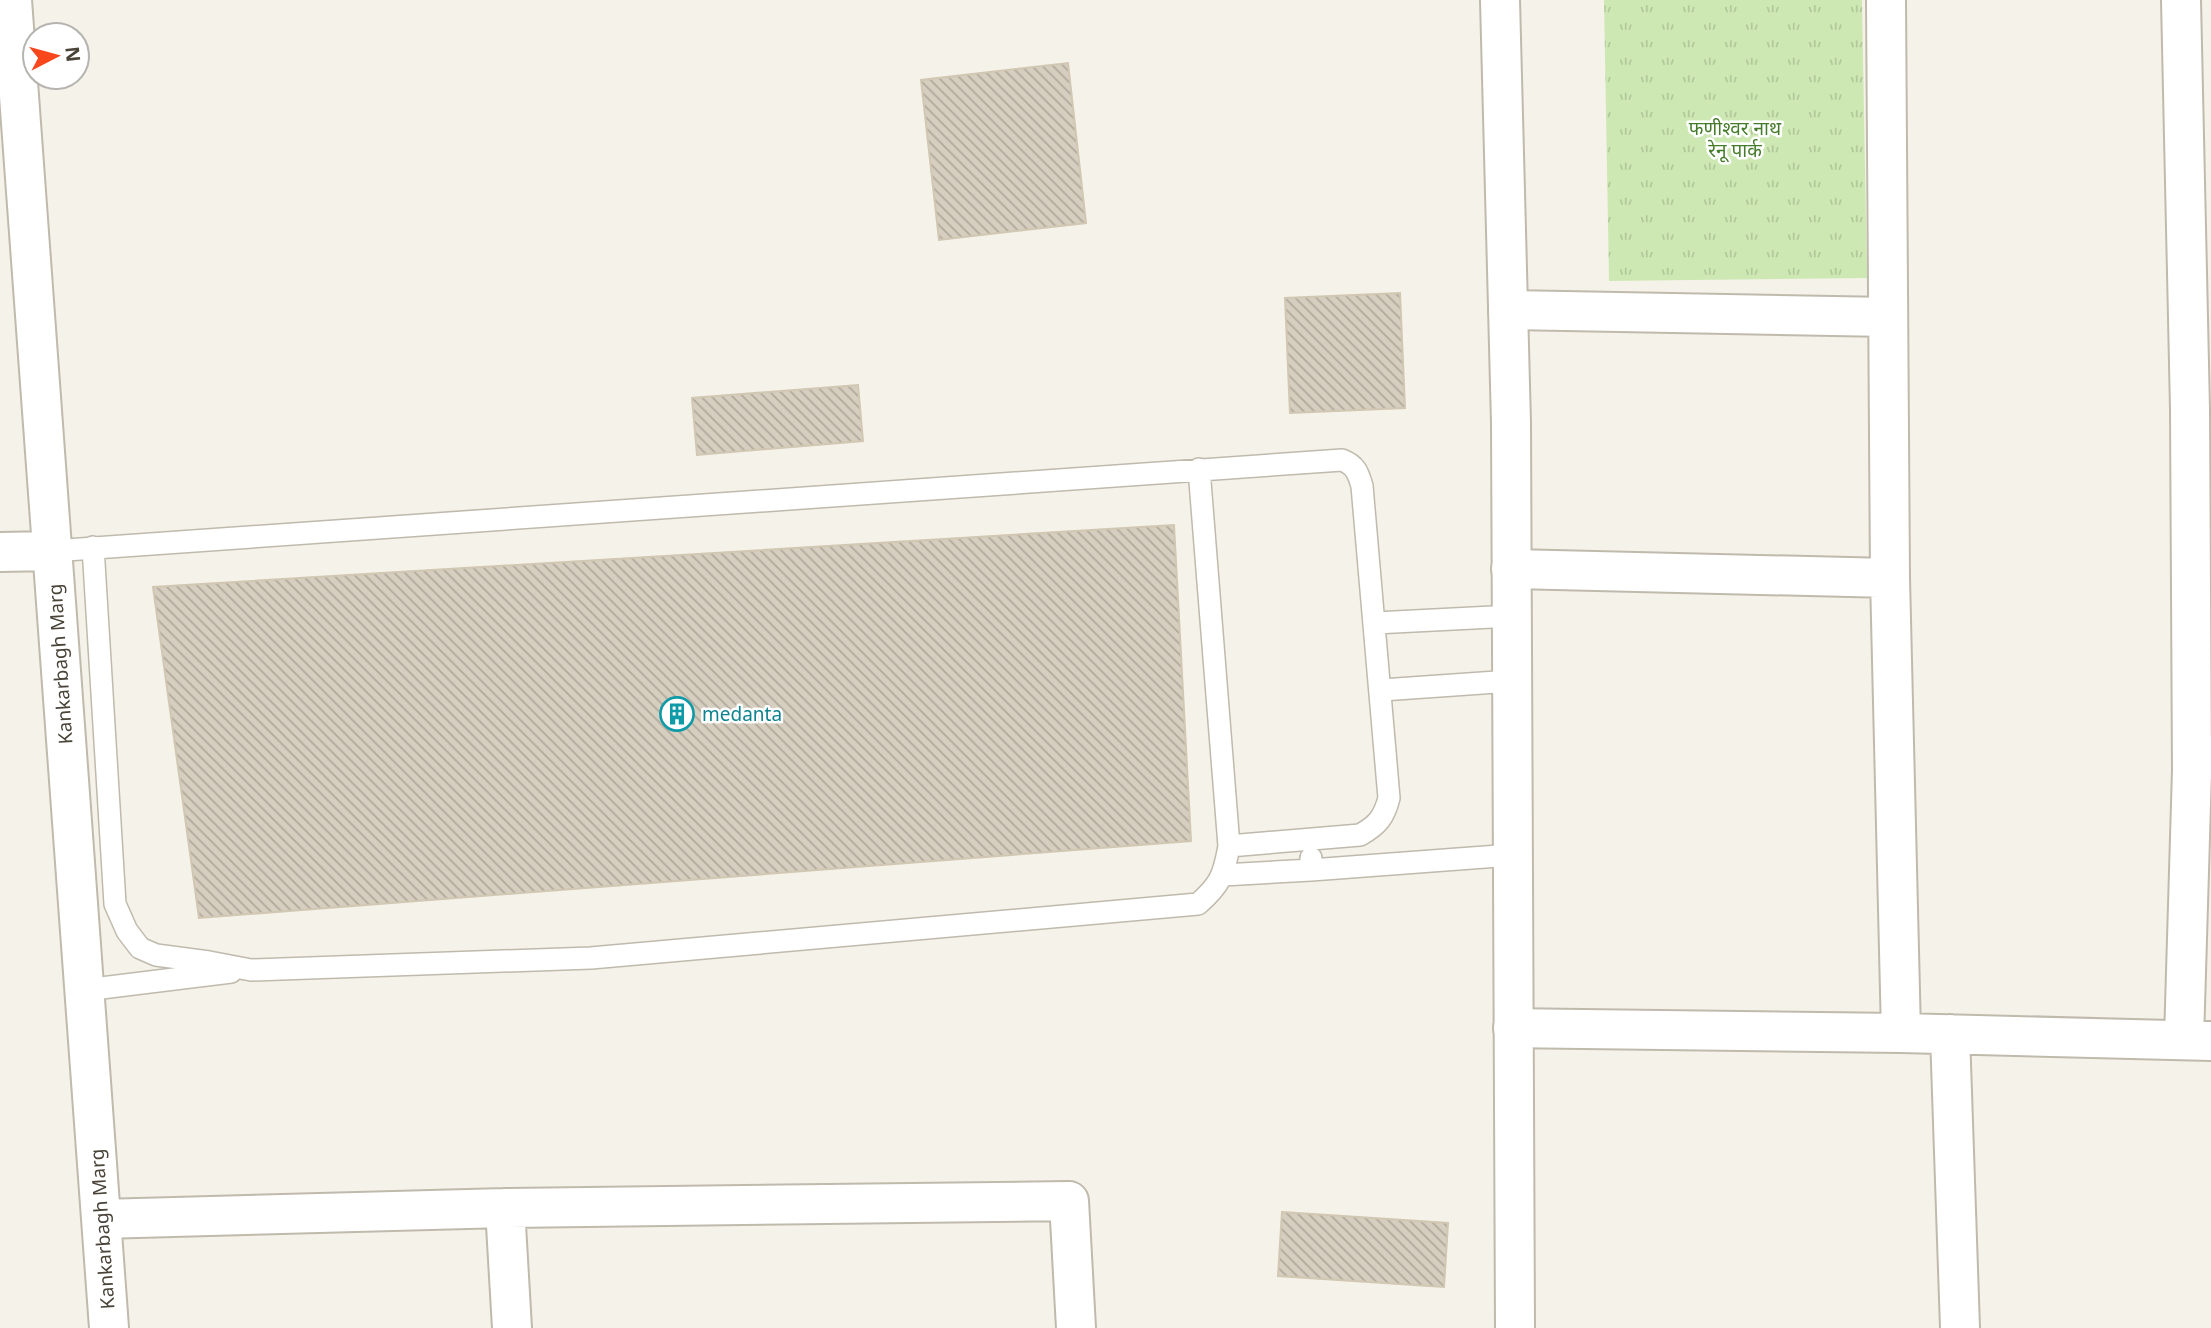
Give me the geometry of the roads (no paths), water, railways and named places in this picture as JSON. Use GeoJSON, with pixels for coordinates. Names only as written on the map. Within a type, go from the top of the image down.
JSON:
{"type":"FeatureCollection","features":[{"type":"Feature","properties":{"kind":"street","name":"Kankarbagh Marg"},"geometry":{"type":"LineString","coordinates":[[12,0],[109,1328]]}},
{"type":"Feature","properties":{"kind":"street"},"geometry":{"type":"LineString","coordinates":[[1500,0],[1512,616],[1515,1328]]}},
{"type":"Feature","properties":{"kind":"street"},"geometry":{"type":"LineString","coordinates":[[1886,0],[1890,578],[1901,1032]]}},
{"type":"Feature","properties":{"kind":"street"},"geometry":{"type":"LineString","coordinates":[[1513,1028],[1901,1032],[2198,1040],[2201,763],[2197,113],[2181,0]]}},
{"type":"Feature","properties":{"kind":"street"},"geometry":{"type":"LineString","coordinates":[[1508,310],[1888,317]]}},
{"type":"Feature","properties":{"kind":"street"},"geometry":{"type":"LineString","coordinates":[[0,552],[52,551]]}},
{"type":"Feature","properties":{"kind":"street"},"geometry":{"type":"LineString","coordinates":[[1511,569],[1890,578]]}},
{"type":"Feature","properties":{"kind":"street"},"geometry":{"type":"LineString","coordinates":[[1950,1034],[1960,1328]]}},
{"type":"Feature","properties":{"kind":"street"},"geometry":{"type":"LineString","coordinates":[[101,1219],[505,1208],[1069,1201],[1076,1328]]}},
{"type":"Feature","properties":{"kind":"street"},"geometry":{"type":"LineString","coordinates":[[505,1208],[512,1328]]}},
{"type":"Feature","properties":{"kind":"lane"},"geometry":{"type":"LineString","coordinates":[[52,551],[1342,460],[1352,464],[1362,486],[1390,798],[1385,815],[1376,827],[1360,835],[1229,846]]}},
{"type":"Feature","properties":{"kind":"lane"},"geometry":{"type":"LineString","coordinates":[[85,990],[251,970],[591,958],[1198,904],[1217,888],[1223,875],[1229,846],[1199,469]]}},
{"type":"Feature","properties":{"kind":"lane"},"geometry":{"type":"LineString","coordinates":[[93,547],[115,905],[127,931],[140,948],[156,956],[251,970]]}},
{"type":"Feature","properties":{"kind":"lane"},"geometry":{"type":"LineString","coordinates":[[1375,623],[1512,616]]}},
{"type":"Feature","properties":{"kind":"lane"},"geometry":{"type":"LineString","coordinates":[[1382,690],[1511,681]]}},
{"type":"Feature","properties":{"kind":"lane"},"geometry":{"type":"LineString","coordinates":[[1311,839],[1311,870]]}},
{"type":"Feature","properties":{"kind":"lane"},"geometry":{"type":"LineString","coordinates":[[1223,875],[1512,855]]}},
{"type":"Feature","properties":{"kind":"place","name":"medanta"},"geometry":{"type":"Point","coordinates":[677,714]}},
{"type":"Feature","properties":{"kind":"park label","name":"फणीश्वर नाथ रेनू पार्क"},"geometry":{"type":"Point","coordinates":[1735,139]}}]}
